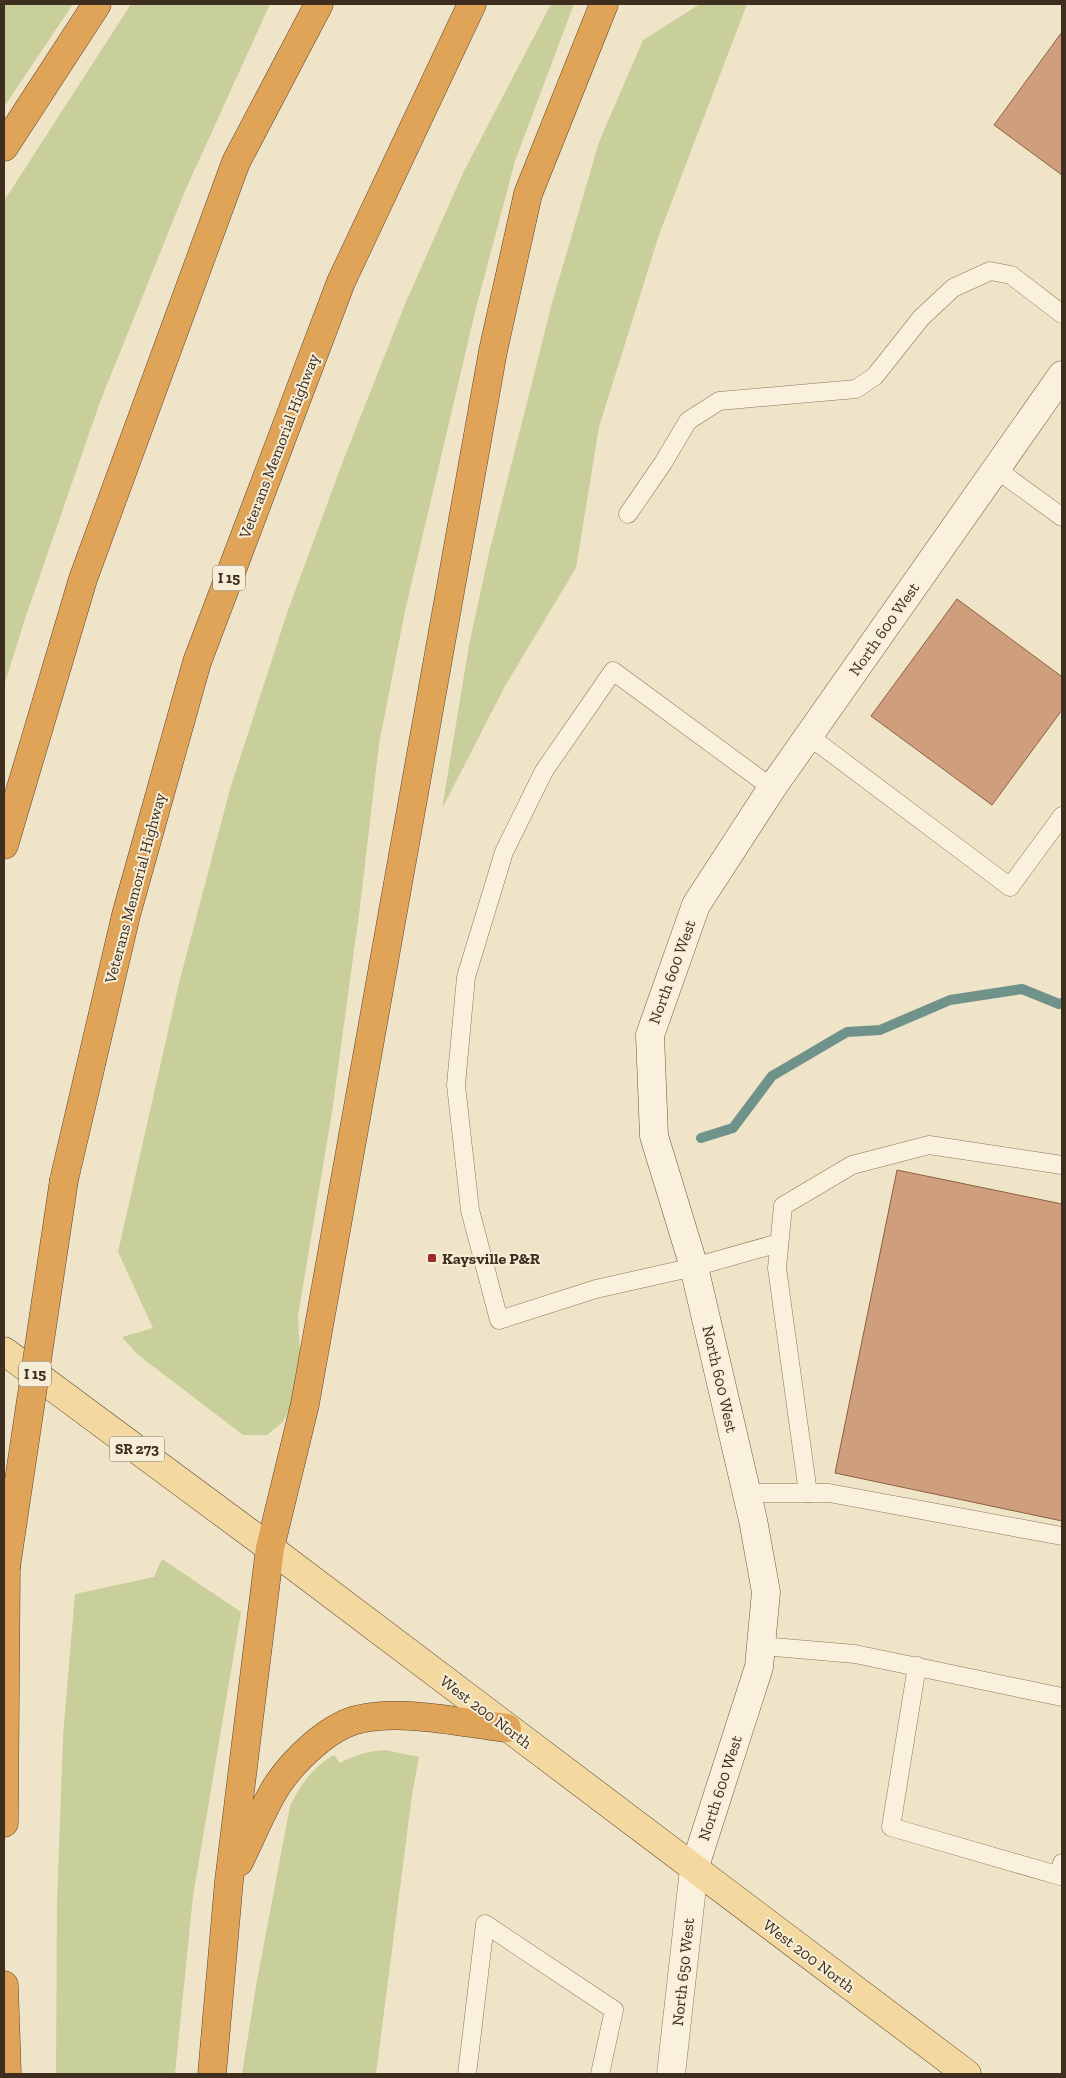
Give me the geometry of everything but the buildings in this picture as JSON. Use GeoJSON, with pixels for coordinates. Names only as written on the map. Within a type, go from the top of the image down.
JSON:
{"type":"FeatureCollection","features":[{"type":"Feature","properties":{"kind":"highway"},"geometry":{"type":"LineString","coordinates":[[4,147],[98,4]]}},
{"type":"Feature","properties":{"kind":"highway"},"geometry":{"type":"LineString","coordinates":[[4,845],[83,579],[236,162],[319,4]]}},
{"type":"Feature","properties":{"kind":"highway","name":"Veterans Memorial Highway"},"geometry":{"type":"LineString","coordinates":[[4,1823],[6,1567],[64,1180],[126,915],[197,662],[342,282],[472,4]]}},
{"type":"Feature","properties":{"kind":"highway"},"geometry":{"type":"LineString","coordinates":[[212,2074],[229,1881],[270,1548],[305,1404],[493,350],[528,194],[604,4]]}},
{"type":"Feature","properties":{"kind":"highway"},"geometry":{"type":"LineString","coordinates":[[229,1881],[277,1784],[302,1754],[334,1730],[359,1719],[400,1715],[507,1728]]}},
{"type":"Feature","properties":{"kind":"highway"},"geometry":{"type":"LineString","coordinates":[[4,1985],[7,2074]]}},
{"type":"Feature","properties":{"kind":"main road","name":"West 200 North"},"geometry":{"type":"LineString","coordinates":[[4,1351],[270,1548],[967,2074]]}},
{"type":"Feature","properties":{"kind":"street","name":"North 600 West"},"geometry":{"type":"LineString","coordinates":[[694,1869],[759,1667],[766,1592],[746,1493],[694,1267],[654,1136],[650,1035],[696,905],[772,788],[1062,375]]}},
{"type":"Feature","properties":{"kind":"street","name":"North 650 West"},"geometry":{"type":"LineString","coordinates":[[672,2074],[694,1869]]}},
{"type":"Feature","properties":{"kind":"lane"},"geometry":{"type":"LineString","coordinates":[[628,514],[663,463],[688,421],[719,401],[856,389],[875,376],[921,318],[953,288],[960,284],[990,271],[1012,275],[1062,314]]}},
{"type":"Feature","properties":{"kind":"lane"},"geometry":{"type":"LineString","coordinates":[[996,469],[1062,517]]}},
{"type":"Feature","properties":{"kind":"lane"},"geometry":{"type":"LineString","coordinates":[[772,788],[613,671],[544,771],[504,852],[466,977],[456,1085],[470,1210],[499,1320],[596,1289],[694,1267],[779,1242]]}},
{"type":"Feature","properties":{"kind":"lane"},"geometry":{"type":"LineString","coordinates":[[809,736],[1010,887],[1062,816]]}},
{"type":"Feature","properties":{"kind":"lane"},"geometry":{"type":"LineString","coordinates":[[808,1493],[777,1268],[783,1206],[852,1165],[929,1145],[1062,1165]]}},
{"type":"Feature","properties":{"kind":"lane"},"geometry":{"type":"LineString","coordinates":[[746,1493],[829,1493],[1062,1536]]}},
{"type":"Feature","properties":{"kind":"lane"},"geometry":{"type":"LineString","coordinates":[[761,1646],[855,1654],[1062,1697]]}},
{"type":"Feature","properties":{"kind":"lane"},"geometry":{"type":"LineString","coordinates":[[917,1666],[891,1827],[1060,1876],[1062,1864]]}},
{"type":"Feature","properties":{"kind":"lane"},"geometry":{"type":"LineString","coordinates":[[467,2074],[485,1924],[614,2010],[600,2074]]}},
{"type":"Feature","properties":{"kind":"green space"},"geometry":{"type":"Polygon","coordinates":[[[4,4],[73,4],[4,107],[4,4]]]}},
{"type":"Feature","properties":{"kind":"green space"},"geometry":{"type":"Polygon","coordinates":[[[131,4],[270,4],[185,191],[100,402],[26,616],[4,686],[4,201],[131,4]]]}},
{"type":"Feature","properties":{"kind":"green space"},"geometry":{"type":"Polygon","coordinates":[[[551,4],[574,4],[515,161],[475,312],[405,611],[379,744],[360,907],[332,1112],[298,1316],[301,1370],[291,1405],[283,1422],[267,1435],[243,1435],[137,1354],[122,1337],[153,1328],[118,1252],[179,983],[230,789],[287,613],[343,461],[405,304],[464,171],[551,4]]]}},
{"type":"Feature","properties":{"kind":"green space"},"geometry":{"type":"Polygon","coordinates":[[[700,4],[747,4],[659,235],[599,427],[576,568],[505,686],[442,809],[469,645],[489,553],[552,303],[599,142],[643,40],[700,4]]]}},
{"type":"Feature","properties":{"kind":"green space"},"geometry":{"type":"Polygon","coordinates":[[[162,1559],[241,1612],[193,1896],[175,2074],[56,2074],[57,1903],[63,1737],[75,1594],[154,1577],[162,1559]]]}},
{"type":"Feature","properties":{"kind":"green space"},"geometry":{"type":"Polygon","coordinates":[[[385,1750],[419,1757],[412,1795],[376,2074],[242,2074],[256,1986],[290,1806],[308,1777],[334,1755],[340,1763],[362,1754],[385,1750]]]}},
{"type":"Feature","properties":{"kind":"waterway"},"geometry":{"type":"LineString","coordinates":[[701,1138],[733,1128],[772,1076],[847,1032],[880,1030],[950,1000],[1022,989],[1059,1004],[1062,1003]]}},
{"type":"Feature","properties":{"kind":"place","name":"Kaysville P&R"},"geometry":{"type":"Point","coordinates":[432,1258]}}]}
